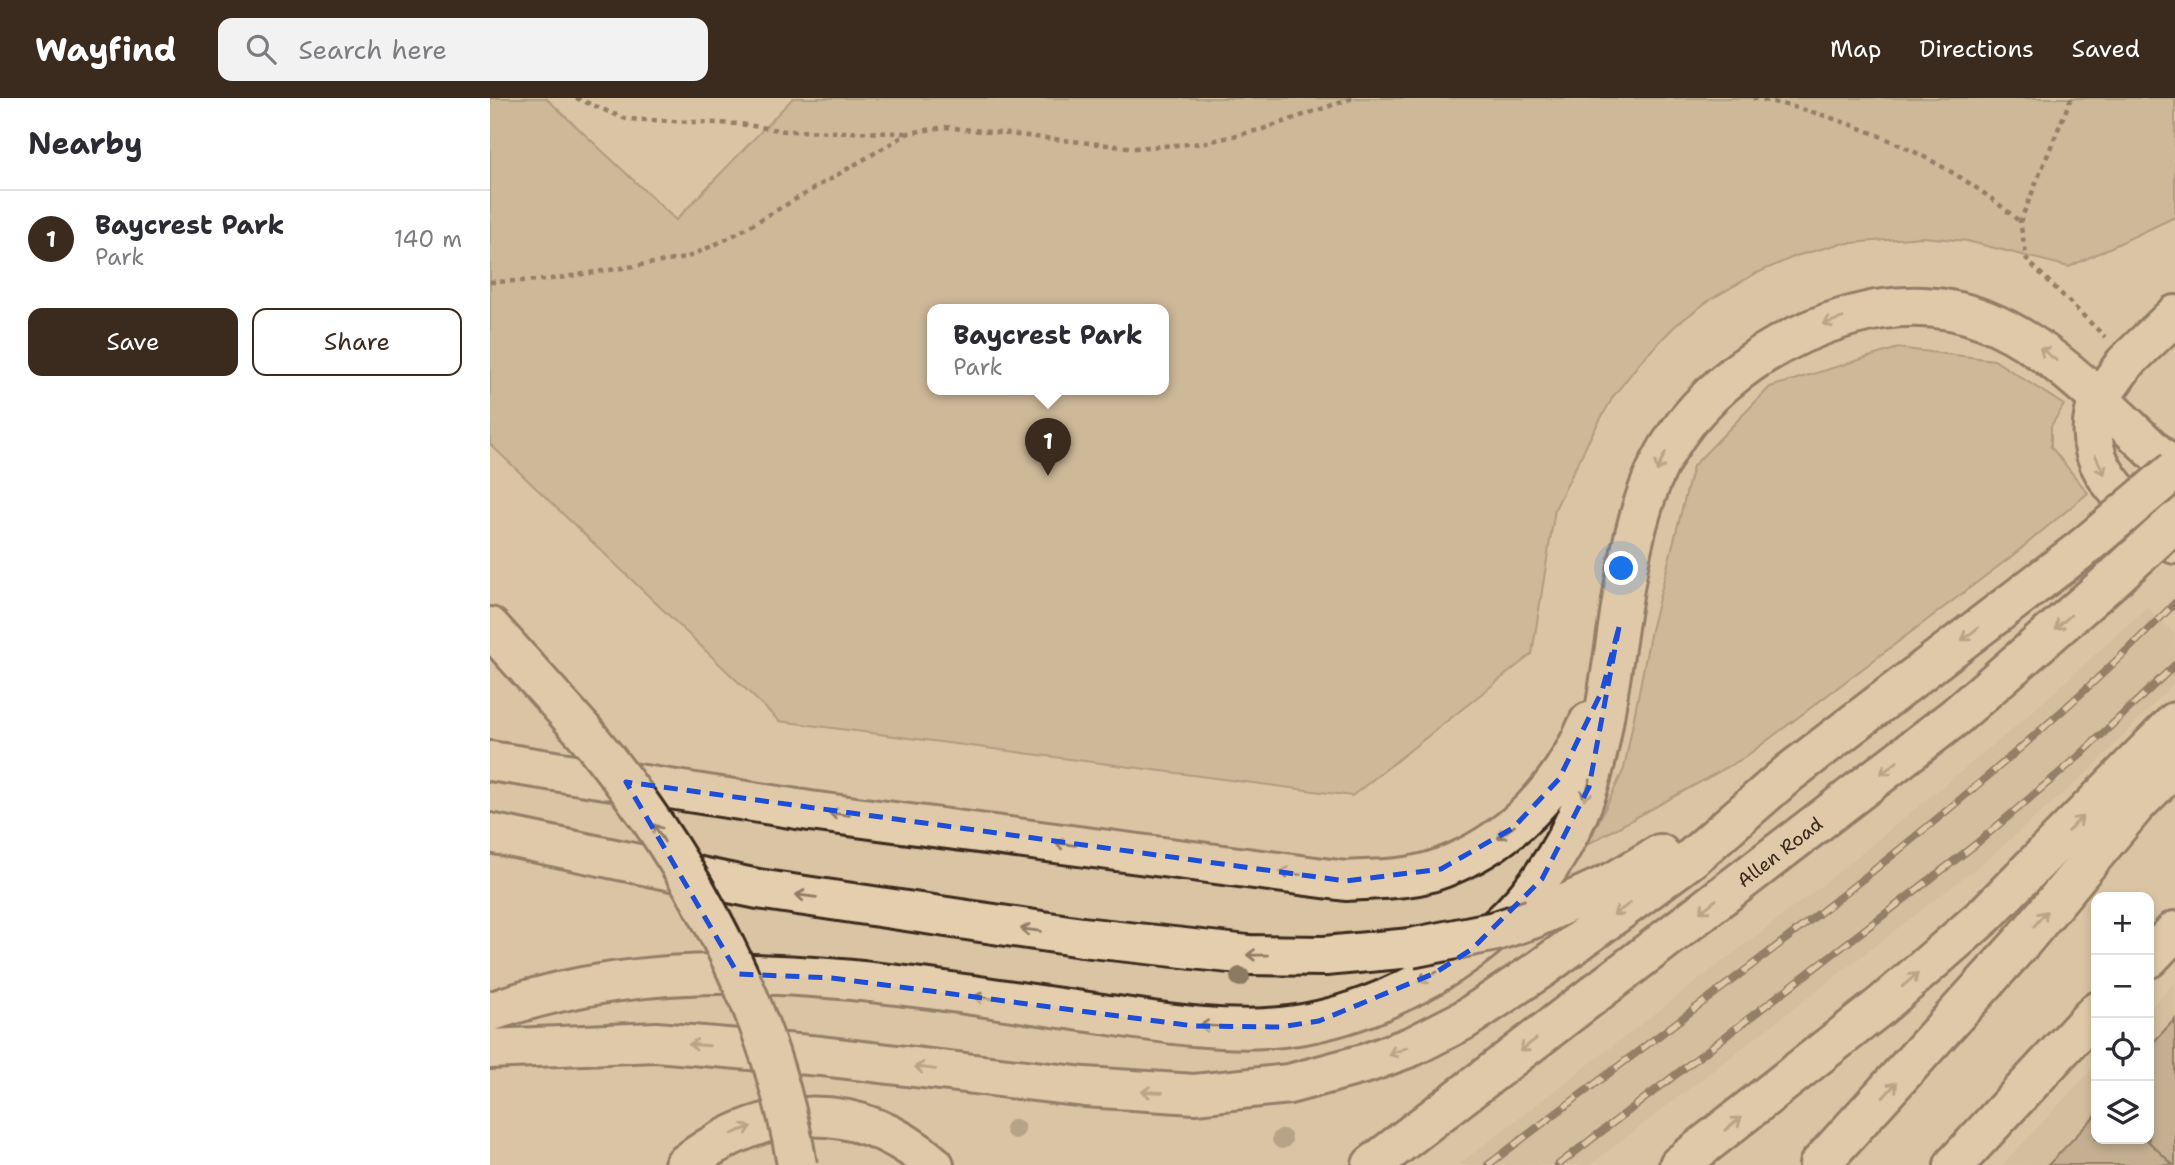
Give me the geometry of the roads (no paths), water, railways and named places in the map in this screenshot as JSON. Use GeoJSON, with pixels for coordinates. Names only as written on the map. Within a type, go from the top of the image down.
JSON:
{"type":"FeatureCollection","features":[{"type":"Feature","properties":{"kind":"main road"},"geometry":{"type":"LineString","coordinates":[[490,1012],[545,995],[634,978],[760,974],[832,978],[1194,1026],[1280,1027],[1319,1021],[1359,1009],[1435,973],[1472,949],[1509,916],[1542,878],[1567,838],[1589,786],[1598,751],[1619,627],[1647,493],[1666,452],[1683,425],[1707,399],[1759,357],[1790,339],[1856,314],[1924,307],[1956,312],[1992,322],[2032,342],[2099,399],[2175,470],[2083,548],[1789,773],[1693,857],[1481,1009],[1402,1050],[1289,1084],[1235,1091],[1148,1093],[821,1056],[656,1042],[490,1049]]}},
{"type":"Feature","properties":{"kind":"main road"},"geometry":{"type":"LineString","coordinates":[[2175,315],[2125,363],[2099,399],[2094,413],[2092,440],[2103,473],[2116,489],[2175,544]]}},
{"type":"Feature","properties":{"kind":"main road","name":"Allen Road"},"geometry":{"type":"LineString","coordinates":[[1372,1165],[1955,717],[2175,522]]}},
{"type":"Feature","properties":{"kind":"main road"},"geometry":{"type":"LineString","coordinates":[[490,627],[586,734],[640,802],[693,887],[739,977],[771,1060],[797,1165]]}},
{"type":"Feature","properties":{"kind":"main road"},"geometry":{"type":"LineString","coordinates":[[490,761],[810,811],[1333,879],[1404,877],[1441,869],[1478,851],[1513,828],[1539,804],[1579,745],[1602,691],[1619,627]]}},
{"type":"Feature","properties":{"kind":"main road"},"geometry":{"type":"LineString","coordinates":[[1679,1165],[1882,1005],[1985,915],[2175,722]]}},
{"type":"Feature","properties":{"kind":"main road"},"geometry":{"type":"LineString","coordinates":[[1829,1157],[2021,943],[2136,805],[2175,765]]}},
{"type":"Feature","properties":{"kind":"main road"},"geometry":{"type":"LineString","coordinates":[[490,833],[758,889],[1082,937],[1248,956],[1325,956],[1411,948],[1496,931],[1532,919],[1615,881],[1789,773]]}},
{"type":"Feature","properties":{"kind":"main road"},"geometry":{"type":"LineString","coordinates":[[490,857],[611,879],[758,889]]}},
{"type":"Feature","properties":{"kind":"main road"},"geometry":{"type":"LineString","coordinates":[[2152,955],[2175,931]]}},
{"type":"Feature","properties":{"kind":"main road"},"geometry":{"type":"LineString","coordinates":[[1954,1165],[2091,1017]]}},
{"type":"Feature","properties":{"kind":"main road"},"geometry":{"type":"LineString","coordinates":[[684,1165],[737,1131],[775,1119],[808,1116],[838,1119],[883,1132],[934,1165]]}},
{"type":"Feature","properties":{"kind":"railway"},"geometry":{"type":"LineString","coordinates":[[1488,1165],[1754,964],[1928,826],[2013,755],[2175,603]]}},
{"type":"Feature","properties":{"kind":"railway"},"geometry":{"type":"LineString","coordinates":[[1558,1165],[1976,844],[2078,757],[2175,665]]}},
{"type":"Feature","properties":{"kind":"place","name":"Baycrest Park"},"geometry":{"type":"Point","coordinates":[1048,476]}}]}
